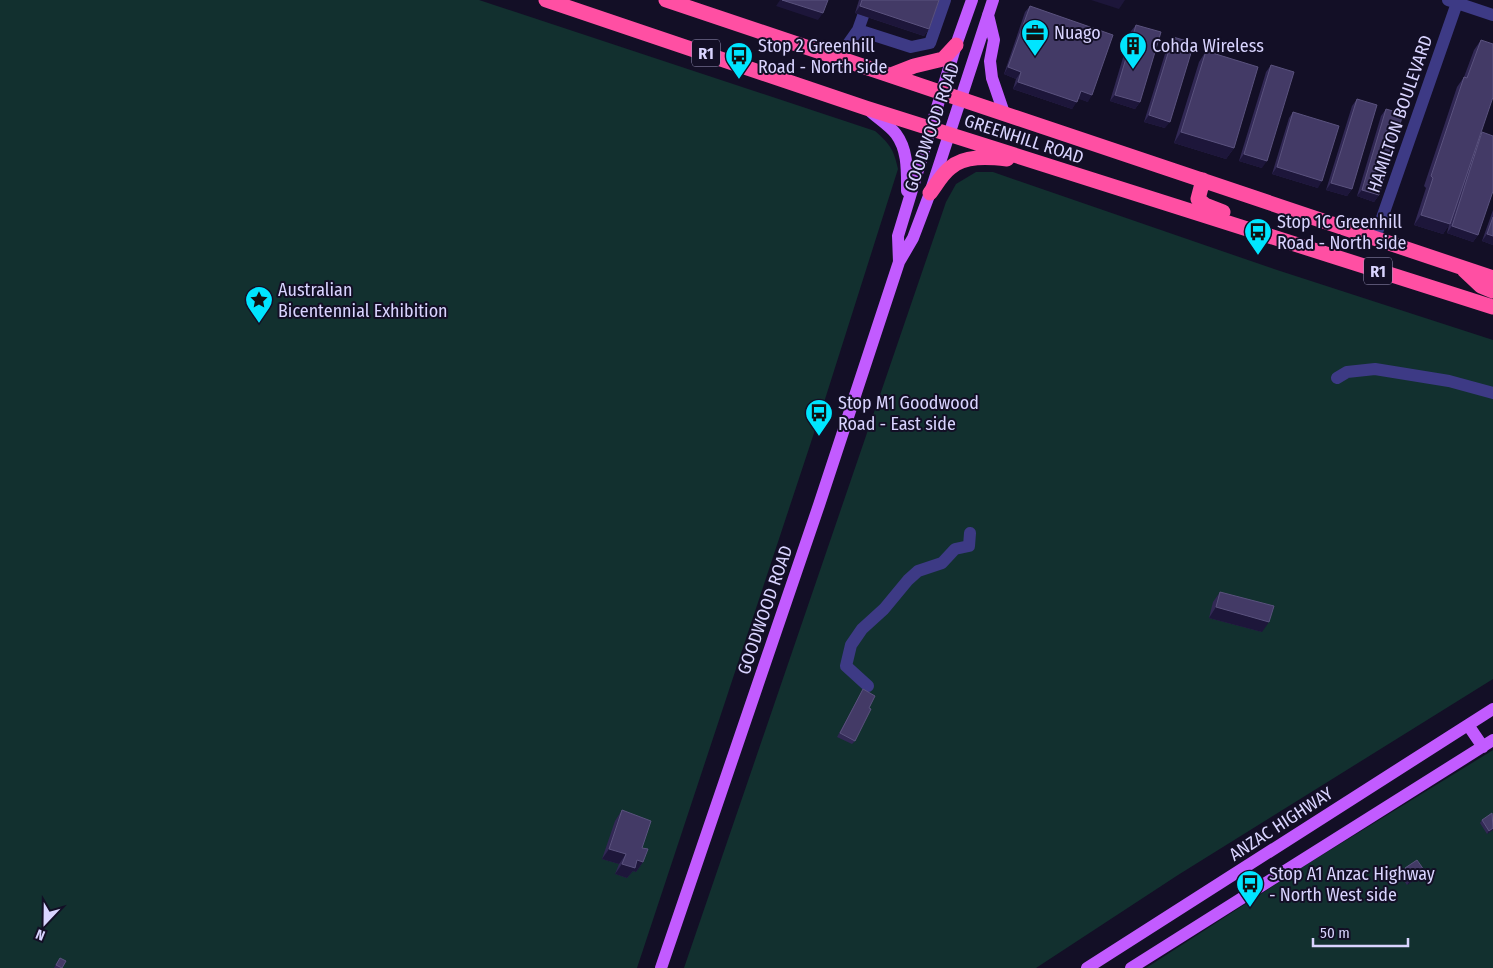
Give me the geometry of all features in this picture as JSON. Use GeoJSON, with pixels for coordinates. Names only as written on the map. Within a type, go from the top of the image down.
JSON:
{"type":"FeatureCollection","features":[{"type":"Feature","properties":{"kind":"highway","name":"GREENHILL ROAD"},"geometry":{"type":"LineString","coordinates":[[546,0],[866,108],[1493,308]]}},
{"type":"Feature","properties":{"kind":"highway","name":"GREENHILL ROAD"},"geometry":{"type":"LineString","coordinates":[[666,0],[1493,278]]}},
{"type":"Feature","properties":{"kind":"highway"},"geometry":{"type":"LineString","coordinates":[[891,75],[943,58],[956,45]]}},
{"type":"Feature","properties":{"kind":"highway"},"geometry":{"type":"LineString","coordinates":[[930,193],[950,167],[960,162],[977,158],[1036,162]]}},
{"type":"Feature","properties":{"kind":"highway"},"geometry":{"type":"LineString","coordinates":[[1203,180],[1198,199],[1205,205],[1237,217],[1263,234]]}},
{"type":"Feature","properties":{"kind":"highway"},"geometry":{"type":"LineString","coordinates":[[1461,267],[1480,286],[1493,290]]}},
{"type":"Feature","properties":{"kind":"main road","name":"GOODWOOD ROAD"},"geometry":{"type":"LineString","coordinates":[[899,262],[898,236],[956,45],[972,0]]}},
{"type":"Feature","properties":{"kind":"main road","name":"GOODWOOD ROAD"},"geometry":{"type":"LineString","coordinates":[[661,968],[819,505],[899,262],[914,238],[993,0]]}},
{"type":"Feature","properties":{"kind":"main road"},"geometry":{"type":"LineString","coordinates":[[988,15],[994,40],[990,61],[992,78],[1004,113]]}},
{"type":"Feature","properties":{"kind":"main road"},"geometry":{"type":"LineString","coordinates":[[866,108],[895,133],[904,147],[907,167],[907,206]]}},
{"type":"Feature","properties":{"kind":"main road","name":"ANZAC HIGHWAY"},"geometry":{"type":"LineString","coordinates":[[1087,968],[1493,709]]}},
{"type":"Feature","properties":{"kind":"main road"},"geometry":{"type":"LineString","coordinates":[[1131,968],[1488,744],[1468,725]]}},
{"type":"Feature","properties":{"kind":"street"},"geometry":{"type":"LineString","coordinates":[[858,30],[911,47],[930,43],[945,0]]}},
{"type":"Feature","properties":{"kind":"street"},"geometry":{"type":"LineString","coordinates":[[1461,2],[1493,15]]}},
{"type":"Feature","properties":{"kind":"street","name":"HAMILTON BOULEVARD"},"geometry":{"type":"LineString","coordinates":[[1375,238],[1461,2]]}},
{"type":"Feature","properties":{"kind":"street"},"geometry":{"type":"LineString","coordinates":[[839,57],[858,30],[863,16]]}},
{"type":"Feature","properties":{"kind":"street"},"geometry":{"type":"LineString","coordinates":[[1337,378],[1348,372],[1375,369],[1449,381],[1493,393]]}},
{"type":"Feature","properties":{"kind":"street"},"geometry":{"type":"LineString","coordinates":[[868,686],[846,666],[851,645],[862,629],[884,608],[908,580],[918,572],[942,563],[955,548],[969,546],[970,533]]}},
{"type":"Feature","properties":{"kind":"green space"},"geometry":{"type":"Polygon","coordinates":[[[0,0],[479,0],[875,131],[891,148],[898,169],[820,415],[637,968],[0,968],[0,0]]]}},
{"type":"Feature","properties":{"kind":"green space"},"geometry":{"type":"Polygon","coordinates":[[[976,172],[993,172],[1274,269],[1493,340],[1493,679],[1178,875],[1036,968],[684,968],[946,202],[956,184],[976,172]]]}},
{"type":"Feature","properties":{"kind":"green space"},"geometry":{"type":"Polygon","coordinates":[[[1493,750],[1493,968],[1146,968],[1301,868],[1493,750]]]}},
{"type":"Feature","properties":{"kind":"building"},"geometry":{"type":"Polygon","coordinates":[[[782,0],[828,0],[823,13],[782,0]]]}},
{"type":"Feature","properties":{"kind":"building"},"geometry":{"type":"Polygon","coordinates":[[[862,0],[939,0],[929,29],[860,6],[862,0]]]}},
{"type":"Feature","properties":{"kind":"building"},"geometry":{"type":"Polygon","coordinates":[[[1030,6],[1113,35],[1092,95],[1081,91],[1077,102],[1018,82],[1021,72],[1008,67],[1030,6]]]}},
{"type":"Feature","properties":{"kind":"building","name":"Cohda Wireless"},"geometry":{"type":"Polygon","coordinates":[[[1136,25],[1161,32],[1140,102],[1115,95],[1136,25]]]}},
{"type":"Feature","properties":{"kind":"building"},"geometry":{"type":"Polygon","coordinates":[[[1173,37],[1194,43],[1170,122],[1149,115],[1173,37]]]}},
{"type":"Feature","properties":{"kind":"building"},"geometry":{"type":"Polygon","coordinates":[[[1481,40],[1493,44],[1493,97],[1450,224],[1421,215],[1433,178],[1431,176],[1464,77],[1467,78],[1481,40]]]}},
{"type":"Feature","properties":{"kind":"building"},"geometry":{"type":"Polygon","coordinates":[[[1206,51],[1258,67],[1234,148],[1181,132],[1206,51]]]}},
{"type":"Feature","properties":{"kind":"building"},"geometry":{"type":"Polygon","coordinates":[[[1271,65],[1294,72],[1267,161],[1244,154],[1271,65]]]}},
{"type":"Feature","properties":{"kind":"building"},"geometry":{"type":"Polygon","coordinates":[[[1357,99],[1377,105],[1352,189],[1331,183],[1357,99]]]}},
{"type":"Feature","properties":{"kind":"building"},"geometry":{"type":"Polygon","coordinates":[[[1386,109],[1403,114],[1379,195],[1362,190],[1386,109]]]}},
{"type":"Feature","properties":{"kind":"building"},"geometry":{"type":"Polygon","coordinates":[[[1293,112],[1339,126],[1322,181],[1277,167],[1293,112]]]}},
{"type":"Feature","properties":{"kind":"building"},"geometry":{"type":"Polygon","coordinates":[[[1482,132],[1493,136],[1493,191],[1478,235],[1452,226],[1482,132]]]}},
{"type":"Feature","properties":{"kind":"building"},"geometry":{"type":"Polygon","coordinates":[[[1493,217],[1493,236],[1487,234],[1493,217]]]}},
{"type":"Feature","properties":{"kind":"building"},"geometry":{"type":"Polygon","coordinates":[[[1220,592],[1274,606],[1269,622],[1216,607],[1220,592]]]}},
{"type":"Feature","properties":{"kind":"building"},"geometry":{"type":"Polygon","coordinates":[[[863,689],[875,696],[869,708],[871,709],[855,741],[840,733],[863,689]]]}},
{"type":"Feature","properties":{"kind":"building"},"geometry":{"type":"Polygon","coordinates":[[[622,810],[651,821],[642,848],[648,849],[643,862],[637,860],[635,868],[622,864],[626,854],[609,849],[622,810]]]}},
{"type":"Feature","properties":{"kind":"building"},"geometry":{"type":"Polygon","coordinates":[[[1492,813],[1493,828],[1489,831],[1482,820],[1492,813]]]}},
{"type":"Feature","properties":{"kind":"building"},"geometry":{"type":"Polygon","coordinates":[[[1417,860],[1424,870],[1412,878],[1405,868],[1417,860]]]}},
{"type":"Feature","properties":{"kind":"building"},"geometry":{"type":"Polygon","coordinates":[[[60,958],[66,961],[62,968],[56,965],[60,958]]]}},
{"type":"Feature","properties":{"kind":"place","name":"Nuago"},"geometry":{"type":"Point","coordinates":[1035,57]}},
{"type":"Feature","properties":{"kind":"place","name":"Cohda Wireless"},"geometry":{"type":"Point","coordinates":[1133,70]}},
{"type":"Feature","properties":{"kind":"place","name":"Stop 2 Greenhill Road - North side"},"geometry":{"type":"Point","coordinates":[739,80]}},
{"type":"Feature","properties":{"kind":"place","name":"Stop 1C Greenhill Road - North side"},"geometry":{"type":"Point","coordinates":[1258,256]}},
{"type":"Feature","properties":{"kind":"place","name":"Australian Bicentennial Exhibition"},"geometry":{"type":"Point","coordinates":[259,324]}},
{"type":"Feature","properties":{"kind":"place","name":"Stop M1 Goodwood Road - East side"},"geometry":{"type":"Point","coordinates":[819,437]}},
{"type":"Feature","properties":{"kind":"place","name":"Stop A1 Anzac Highway - North West side"},"geometry":{"type":"Point","coordinates":[1250,908]}}]}
